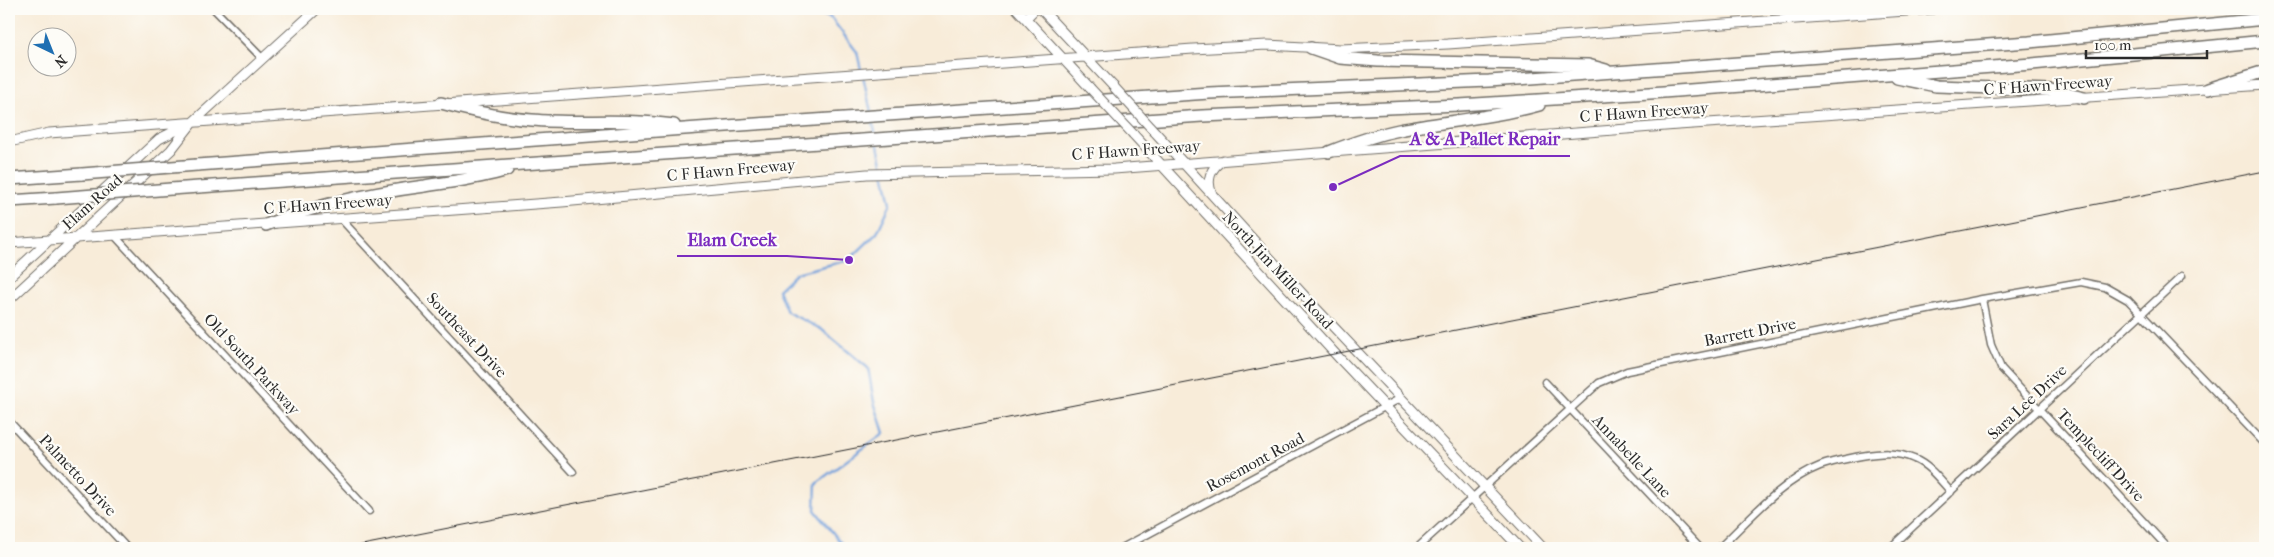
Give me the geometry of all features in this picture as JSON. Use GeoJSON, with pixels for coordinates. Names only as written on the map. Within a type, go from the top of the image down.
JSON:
{"type":"FeatureCollection","features":[{"type":"Feature","properties":{"kind":"highway"},"geometry":{"type":"LineString","coordinates":[[9,179],[698,128],[1209,93],[1363,88],[1615,72],[2029,42],[2265,19]]}},
{"type":"Feature","properties":{"kind":"highway","name":"C F Hawn Freeway"},"geometry":{"type":"LineString","coordinates":[[9,201],[1202,116],[1562,99],[2032,64],[2265,41]]}},
{"type":"Feature","properties":{"kind":"highway"},"geometry":{"type":"LineString","coordinates":[[1311,48],[1340,58],[1359,60],[1588,65],[1615,72]]}},
{"type":"Feature","properties":{"kind":"highway"},"geometry":{"type":"LineString","coordinates":[[2208,89],[2265,71]]}},
{"type":"Feature","properties":{"kind":"highway"},"geometry":{"type":"LineString","coordinates":[[1881,75],[1936,86],[2051,90],[2084,98]]}},
{"type":"Feature","properties":{"kind":"highway"},"geometry":{"type":"LineString","coordinates":[[1329,152],[1366,138],[1398,130],[1509,114],[1562,99]]}},
{"type":"Feature","properties":{"kind":"highway"},"geometry":{"type":"LineString","coordinates":[[441,103],[493,115],[532,120],[654,122],[698,128]]}},
{"type":"Feature","properties":{"kind":"highway"},"geometry":{"type":"LineString","coordinates":[[266,225],[300,211],[346,200],[424,186],[475,180],[529,164]]}},
{"type":"Feature","properties":{"kind":"main road","name":"Elam Road"},"geometry":{"type":"LineString","coordinates":[[9,300],[171,150],[192,123],[317,9]]}},
{"type":"Feature","properties":{"kind":"main road","name":"North Jim Miller Road"},"geometry":{"type":"LineString","coordinates":[[1017,9],[1340,359],[1520,548]]}},
{"type":"Feature","properties":{"kind":"main road"},"geometry":{"type":"LineString","coordinates":[[1026,18],[1034,9]]}},
{"type":"Feature","properties":{"kind":"main road","name":"North Jim Miller Road"},"geometry":{"type":"LineString","coordinates":[[1041,9],[1219,204],[1543,548]]}},
{"type":"Feature","properties":{"kind":"main road"},"geometry":{"type":"LineString","coordinates":[[9,142],[49,133],[1064,59],[1258,46],[1311,48],[1448,44],[1932,9]]}},
{"type":"Feature","properties":{"kind":"main road","name":"C F Hawn Freeway"},"geometry":{"type":"LineString","coordinates":[[9,243],[562,202],[905,171],[1069,170],[1162,165],[1678,125],[2265,85]]}},
{"type":"Feature","properties":{"kind":"main road","name":"Elam Road"},"geometry":{"type":"LineString","coordinates":[[9,277],[159,139],[192,123]]}},
{"type":"Feature","properties":{"kind":"main road"},"geometry":{"type":"LineString","coordinates":[[1219,204],[1209,183],[1213,170],[1223,160]]}},
{"type":"Feature","properties":{"kind":"street"},"geometry":{"type":"LineString","coordinates":[[214,9],[262,58]]}},
{"type":"Feature","properties":{"kind":"street","name":"Southeast Drive"},"geometry":{"type":"LineString","coordinates":[[341,219],[573,472]]}},
{"type":"Feature","properties":{"kind":"street","name":"Old South Parkway"},"geometry":{"type":"LineString","coordinates":[[115,236],[369,511]]}},
{"type":"Feature","properties":{"kind":"street","name":"Sara Lee Drive"},"geometry":{"type":"LineString","coordinates":[[1890,548],[2182,276]]}},
{"type":"Feature","properties":{"kind":"street","name":"Barrett Drive"},"geometry":{"type":"LineString","coordinates":[[1417,548],[1484,485],[1599,383],[1628,371],[1982,299],[2081,282],[2093,283],[2117,292],[2141,314],[2265,444]]}},
{"type":"Feature","properties":{"kind":"street","name":"Templecliff Drive"},"geometry":{"type":"LineString","coordinates":[[1982,299],[1995,358],[2001,368],[2168,548]]}},
{"type":"Feature","properties":{"kind":"street","name":"Annabelle Lane"},"geometry":{"type":"LineString","coordinates":[[1545,382],[1700,548]]}},
{"type":"Feature","properties":{"kind":"street","name":"Rosemont Road"},"geometry":{"type":"LineString","coordinates":[[1122,548],[1401,398]]}},
{"type":"Feature","properties":{"kind":"street","name":"Palmetto Drive"},"geometry":{"type":"LineString","coordinates":[[9,421],[126,548]]}},
{"type":"Feature","properties":{"kind":"street"},"geometry":{"type":"LineString","coordinates":[[1719,548],[1784,488],[1818,466],[1838,460],[1886,452],[1908,457],[1928,467],[1951,492]]}},
{"type":"Feature","properties":{"kind":"waterway"},"geometry":{"type":"LineString","coordinates":[[806,9],[831,18],[857,52],[861,70]]}},
{"type":"Feature","properties":{"kind":"waterway"},"geometry":{"type":"LineString","coordinates":[[863,76],[871,112]]}},
{"type":"Feature","properties":{"kind":"waterway"},"geometry":{"type":"LineString","coordinates":[[872,119],[876,136]]}},
{"type":"Feature","properties":{"kind":"waterway"},"geometry":{"type":"LineString","coordinates":[[845,548],[815,510],[816,483],[884,433],[874,402],[868,368],[821,329],[787,312],[778,290],[796,273],[849,260],[877,233],[891,203],[877,141]]}},
{"type":"Feature","properties":{"kind":"tram line"},"geometry":{"type":"LineString","coordinates":[[347,548],[2265,171]]}},
{"type":"Feature","properties":{"kind":"place","name":"A & A Pallet Repair"},"geometry":{"type":"Point","coordinates":[1333,187]}},
{"type":"Feature","properties":{"kind":"place","name":"Elam Creek"},"geometry":{"type":"Point","coordinates":[849,260]}}]}
